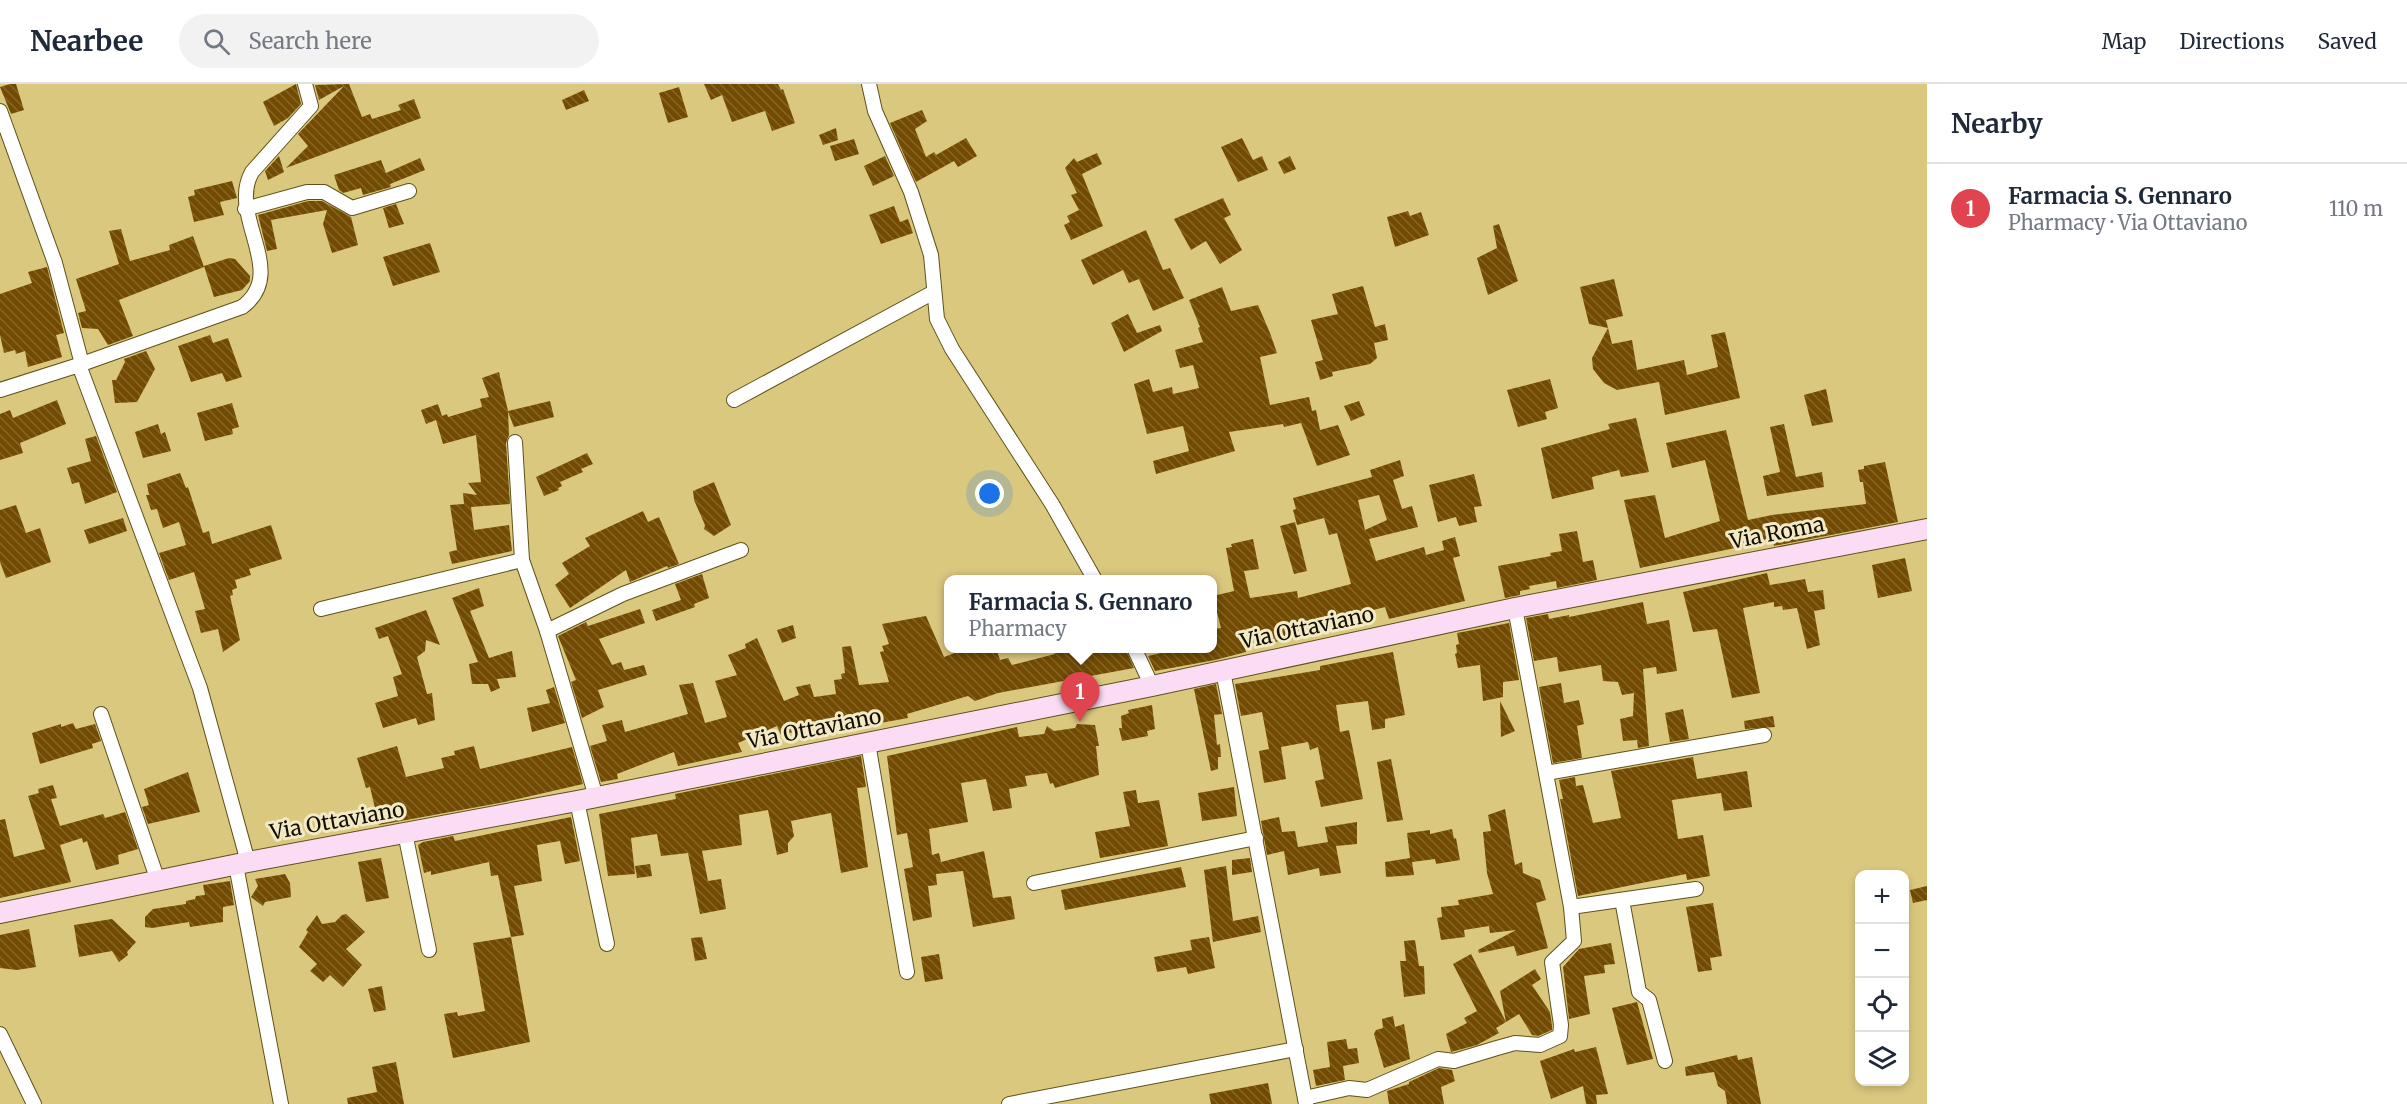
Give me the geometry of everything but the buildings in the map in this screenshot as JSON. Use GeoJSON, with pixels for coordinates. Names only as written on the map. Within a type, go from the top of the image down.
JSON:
{"type":"FeatureCollection","features":[{"type":"Feature","properties":{"kind":"main road","name":"Via Roma"},"geometry":{"type":"LineString","coordinates":[[1635,584],[1927,530]]}},
{"type":"Feature","properties":{"kind":"main road","name":"Via Ottaviano"},"geometry":{"type":"LineString","coordinates":[[0,913],[242,863],[586,799],[1152,686],[1635,584]]}},
{"type":"Feature","properties":{"kind":"street"},"geometry":{"type":"LineString","coordinates":[[0,390],[242,307],[252,299],[262,278],[261,265],[245,209],[246,182],[252,172],[312,106],[305,84]]}},
{"type":"Feature","properties":{"kind":"street"},"geometry":{"type":"LineString","coordinates":[[869,84],[875,111],[915,202],[931,255],[938,319],[952,349],[1052,504],[1093,575]]}},
{"type":"Feature","properties":{"kind":"street"},"geometry":{"type":"LineString","coordinates":[[0,111],[54,263],[81,364],[200,688],[242,863],[281,1104]]}},
{"type":"Feature","properties":{"kind":"street"},"geometry":{"type":"LineString","coordinates":[[245,209],[307,192],[324,192],[352,208],[409,191]]}},
{"type":"Feature","properties":{"kind":"street"},"geometry":{"type":"LineString","coordinates":[[734,400],[934,292]]}},
{"type":"Feature","properties":{"kind":"street"},"geometry":{"type":"LineString","coordinates":[[515,442],[522,560],[547,631],[586,799],[607,944]]}},
{"type":"Feature","properties":{"kind":"street"},"geometry":{"type":"LineString","coordinates":[[547,631],[623,594],[741,550]]}},
{"type":"Feature","properties":{"kind":"street"},"geometry":{"type":"LineString","coordinates":[[321,609],[522,560]]}},
{"type":"Feature","properties":{"kind":"street"},"geometry":{"type":"LineString","coordinates":[[1223,671],[1305,1101],[1349,1088],[1367,1090],[1438,1059],[1454,1061],[1515,1043],[1540,1045],[1560,1036],[1561,1025],[1552,962],[1575,941],[1571,907],[1515,608]]}},
{"type":"Feature","properties":{"kind":"street"},"geometry":{"type":"LineString","coordinates":[[1136,653],[1152,686]]}},
{"type":"Feature","properties":{"kind":"street"},"geometry":{"type":"LineString","coordinates":[[101,714],[158,880]]}},
{"type":"Feature","properties":{"kind":"street"},"geometry":{"type":"LineString","coordinates":[[1546,773],[1764,735]]}},
{"type":"Feature","properties":{"kind":"street"},"geometry":{"type":"LineString","coordinates":[[868,743],[907,972]]}},
{"type":"Feature","properties":{"kind":"street"},"geometry":{"type":"LineString","coordinates":[[405,833],[429,950]]}},
{"type":"Feature","properties":{"kind":"street"},"geometry":{"type":"LineString","coordinates":[[1034,883],[1256,838]]}},
{"type":"Feature","properties":{"kind":"street"},"geometry":{"type":"LineString","coordinates":[[1571,907],[1696,890]]}},
{"type":"Feature","properties":{"kind":"street"},"geometry":{"type":"LineString","coordinates":[[1622,900],[1639,992],[1649,1000],[1665,1061]]}},
{"type":"Feature","properties":{"kind":"street"},"geometry":{"type":"LineString","coordinates":[[0,1034],[34,1104]]}},
{"type":"Feature","properties":{"kind":"street"},"geometry":{"type":"LineString","coordinates":[[1009,1104],[1296,1048]]}},
{"type":"Feature","properties":{"kind":"place","name":"Farmacia S. Gennaro"},"geometry":{"type":"Point","coordinates":[1080,722]}}]}
